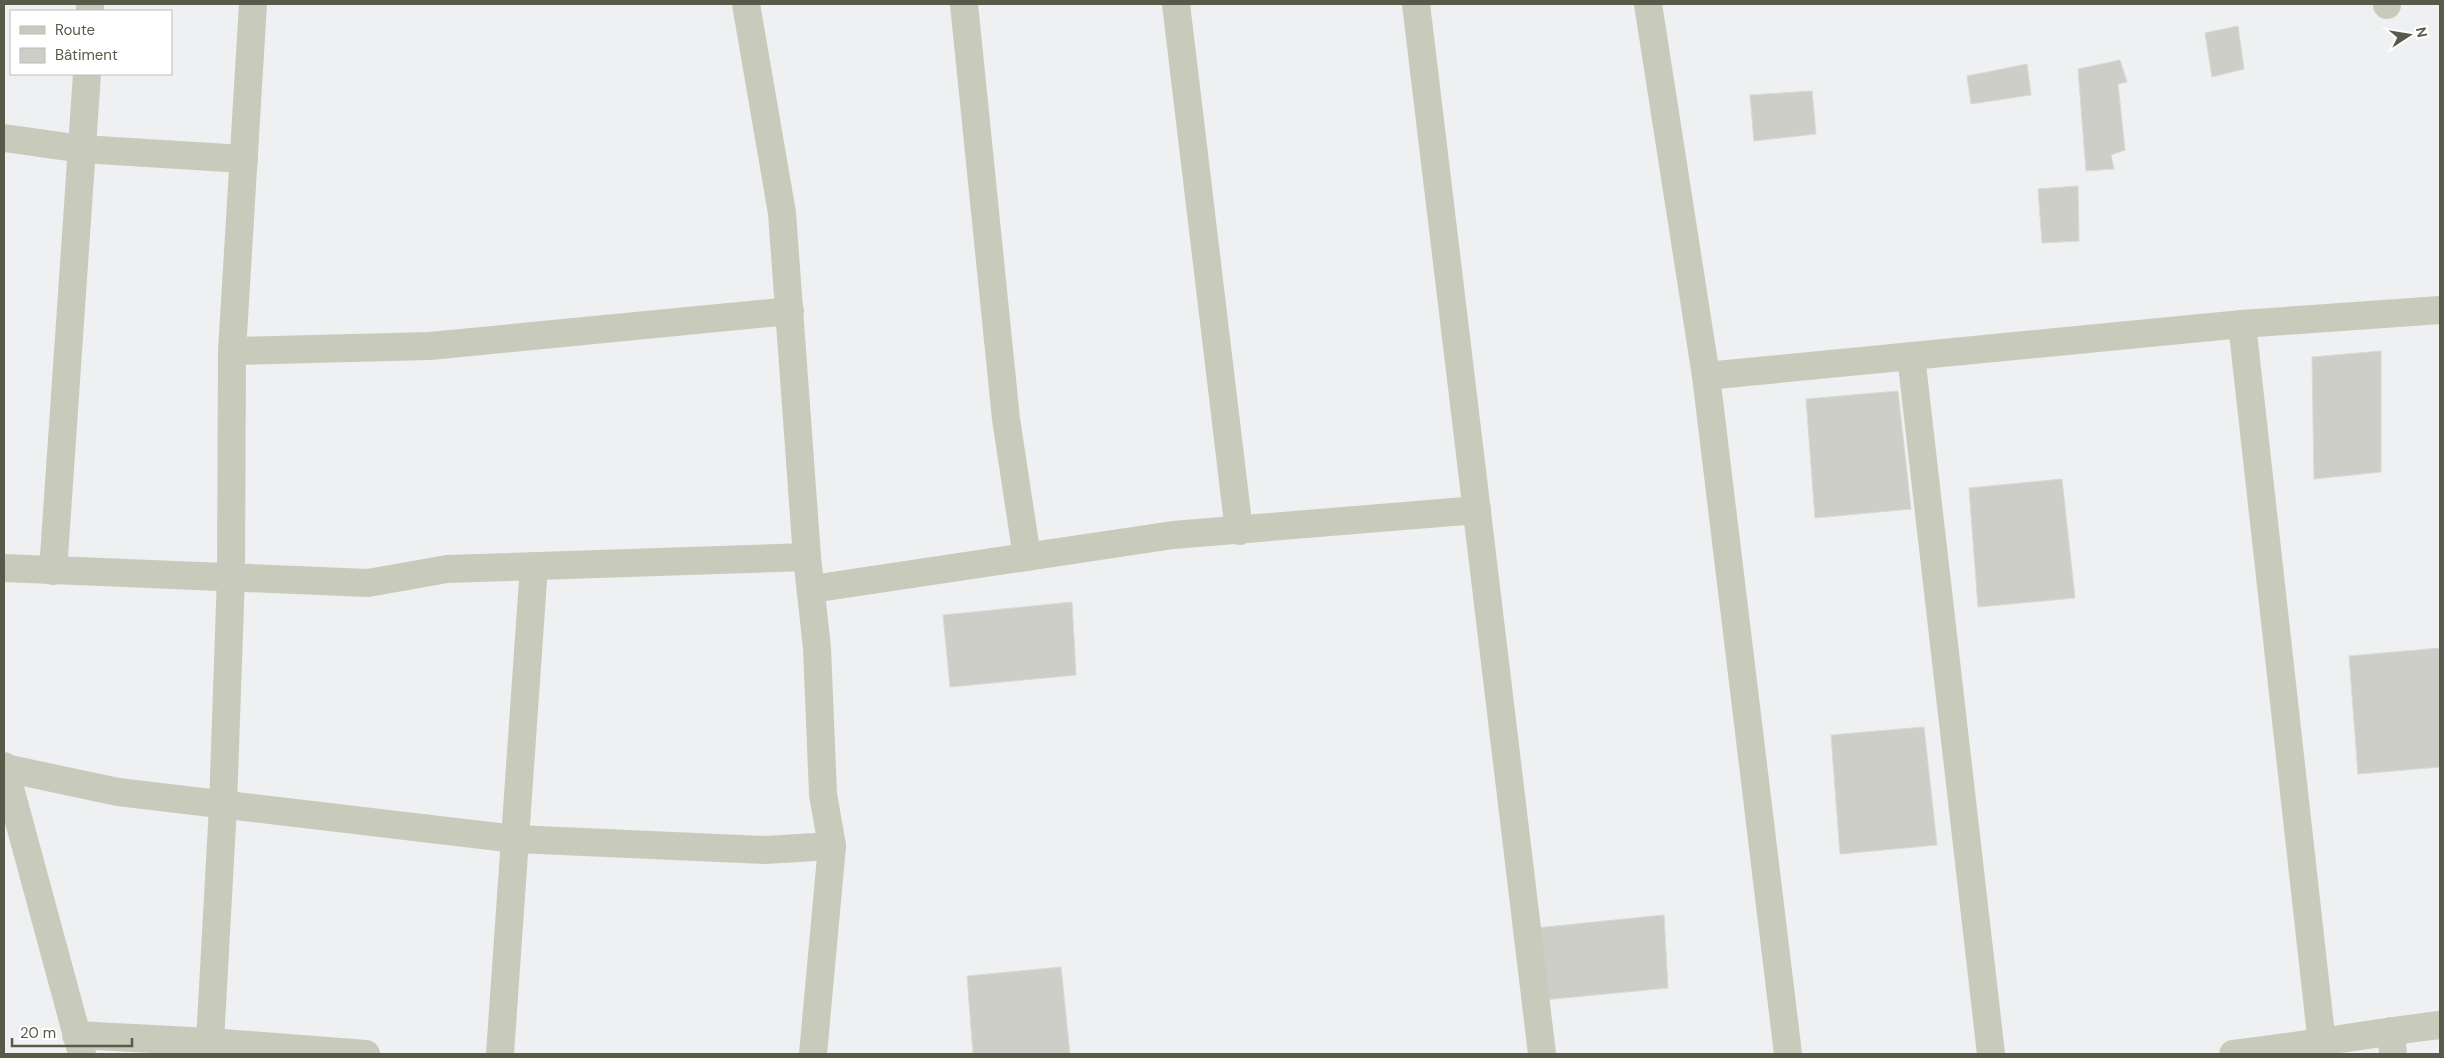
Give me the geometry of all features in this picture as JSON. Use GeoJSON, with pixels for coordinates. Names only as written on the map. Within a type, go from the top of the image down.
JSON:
{"type":"FeatureCollection","features":[{"type":"Feature","properties":{"kind":"street"},"geometry":{"type":"LineString","coordinates":[[210,1042],[223,806],[231,576],[232,351],[253,4]]}},
{"type":"Feature","properties":{"kind":"street"},"geometry":{"type":"LineString","coordinates":[[746,4],[782,214],[808,557],[817,648],[823,794],[832,846],[813,1054]]}},
{"type":"Feature","properties":{"kind":"street"},"geometry":{"type":"LineString","coordinates":[[964,4],[1006,419],[1028,557]]}},
{"type":"Feature","properties":{"kind":"street"},"geometry":{"type":"LineString","coordinates":[[1176,4],[1239,531]]}},
{"type":"Feature","properties":{"kind":"street"},"geometry":{"type":"LineString","coordinates":[[1416,4],[1542,1054]]}},
{"type":"Feature","properties":{"kind":"street"},"geometry":{"type":"LineString","coordinates":[[1648,4],[1706,376],[1788,1054]]}},
{"type":"Feature","properties":{"kind":"street"},"geometry":{"type":"LineString","coordinates":[[53,571],[87,75]]}},
{"type":"Feature","properties":{"kind":"street"},"geometry":{"type":"LineString","coordinates":[[4,138],[82,149],[244,159]]}},
{"type":"Feature","properties":{"kind":"street"},"geometry":{"type":"LineString","coordinates":[[1706,376],[2242,324],[2440,310]]}},
{"type":"Feature","properties":{"kind":"street"},"geometry":{"type":"LineString","coordinates":[[232,351],[430,346],[790,311]]}},
{"type":"Feature","properties":{"kind":"street"},"geometry":{"type":"LineString","coordinates":[[2242,324],[2322,1044]]}},
{"type":"Feature","properties":{"kind":"street"},"geometry":{"type":"LineString","coordinates":[[1911,356],[1991,1054]]}},
{"type":"Feature","properties":{"kind":"street"},"geometry":{"type":"LineString","coordinates":[[812,589],[1173,535],[1477,510]]}},
{"type":"Feature","properties":{"kind":"street"},"geometry":{"type":"LineString","coordinates":[[4,568],[196,578],[231,576],[368,583],[447,569],[808,557]]}},
{"type":"Feature","properties":{"kind":"street"},"geometry":{"type":"LineString","coordinates":[[500,1054],[534,566]]}},
{"type":"Feature","properties":{"kind":"street"},"geometry":{"type":"LineString","coordinates":[[366,1054],[210,1042],[79,1045],[4,767],[118,792],[223,806],[516,839],[765,850],[832,846]]}},
{"type":"Feature","properties":{"kind":"street"},"geometry":{"type":"LineString","coordinates":[[2233,1054],[2322,1044],[2392,1043],[2440,1025]]}},
{"type":"Feature","properties":{"kind":"building"},"geometry":{"type":"Polygon","coordinates":[[[2238,26],[2244,69],[2212,77],[2205,33],[2238,26]]]}},
{"type":"Feature","properties":{"kind":"building"},"geometry":{"type":"Polygon","coordinates":[[[2120,60],[2127,82],[2118,84],[2125,150],[2111,155],[2114,169],[2086,171],[2078,69],[2120,60]]]}},
{"type":"Feature","properties":{"kind":"building"},"geometry":{"type":"Polygon","coordinates":[[[2027,64],[2031,95],[1971,104],[1967,76],[2027,64]]]}},
{"type":"Feature","properties":{"kind":"building"},"geometry":{"type":"Polygon","coordinates":[[[1812,91],[1816,134],[1754,141],[1750,95],[1812,91]]]}},
{"type":"Feature","properties":{"kind":"building"},"geometry":{"type":"Polygon","coordinates":[[[2078,186],[2079,241],[2042,243],[2038,189],[2078,186]]]}},
{"type":"Feature","properties":{"kind":"building"},"geometry":{"type":"Polygon","coordinates":[[[2381,351],[2381,472],[2314,479],[2312,357],[2381,351]]]}},
{"type":"Feature","properties":{"kind":"building"},"geometry":{"type":"Polygon","coordinates":[[[1898,391],[1911,509],[1815,518],[1806,399],[1898,391]]]}},
{"type":"Feature","properties":{"kind":"building"},"geometry":{"type":"Polygon","coordinates":[[[2062,479],[2075,598],[1978,607],[1969,488],[2062,479]]]}},
{"type":"Feature","properties":{"kind":"building"},"geometry":{"type":"Polygon","coordinates":[[[1072,602],[1076,675],[950,687],[943,615],[1072,602]]]}},
{"type":"Feature","properties":{"kind":"building"},"geometry":{"type":"Polygon","coordinates":[[[2440,648],[2440,767],[2358,774],[2349,656],[2440,648]]]}},
{"type":"Feature","properties":{"kind":"building"},"geometry":{"type":"Polygon","coordinates":[[[1924,727],[1937,845],[1840,854],[1831,735],[1924,727]]]}},
{"type":"Feature","properties":{"kind":"building"},"geometry":{"type":"Polygon","coordinates":[[[1664,915],[1668,988],[1543,1000],[1536,928],[1664,915]]]}},
{"type":"Feature","properties":{"kind":"building"},"geometry":{"type":"Polygon","coordinates":[[[1061,967],[1070,1054],[973,1054],[967,976],[1061,967]]]}}]}
